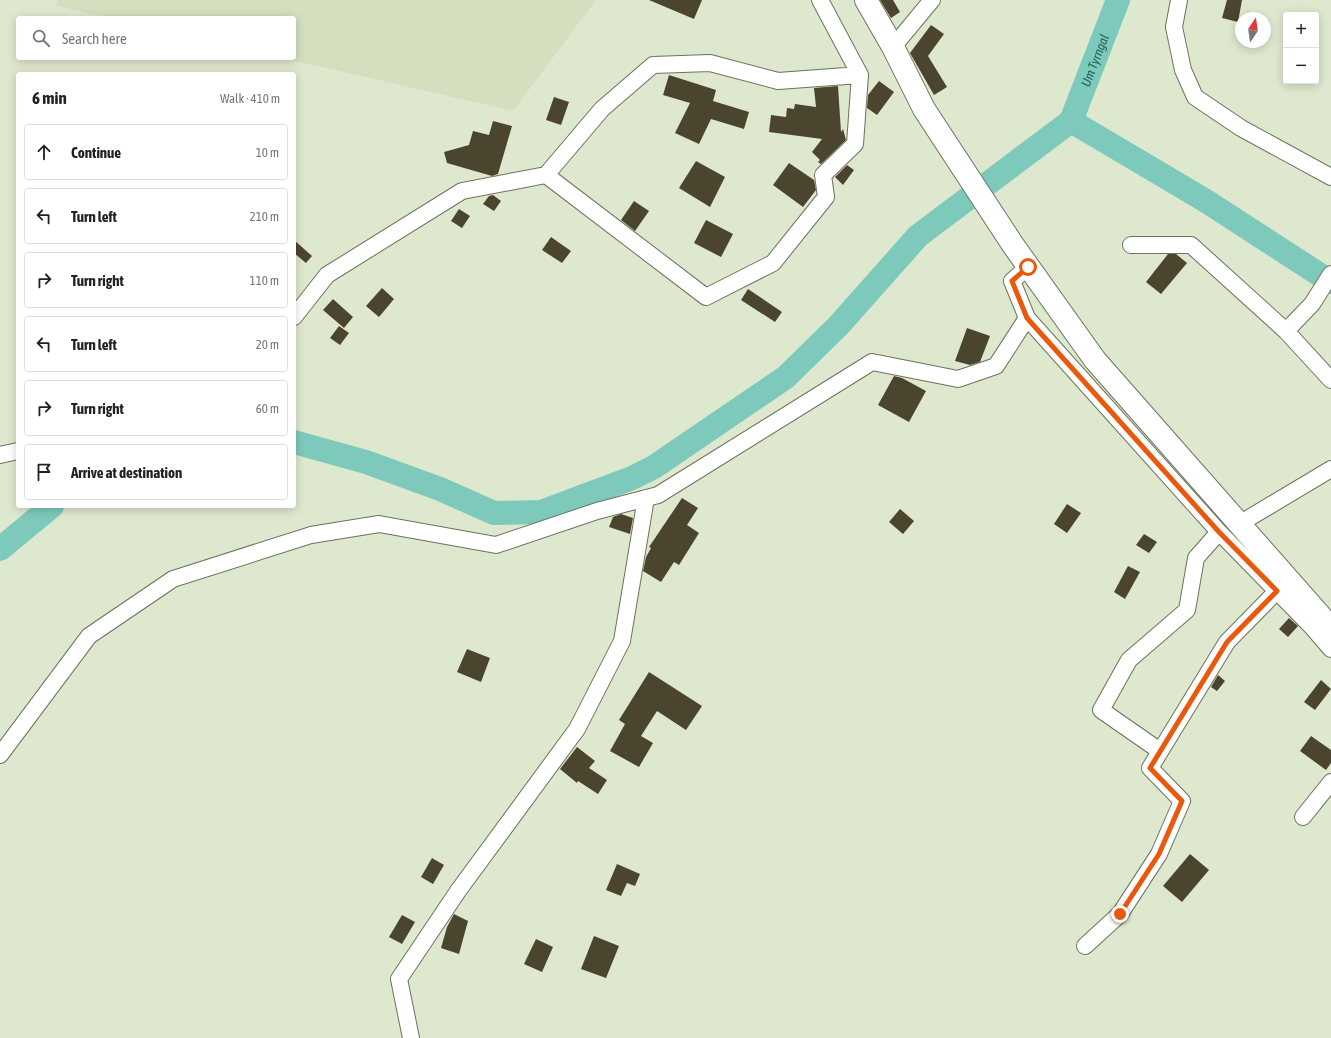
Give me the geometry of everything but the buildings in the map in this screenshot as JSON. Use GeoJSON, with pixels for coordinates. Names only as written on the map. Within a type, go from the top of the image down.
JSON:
{"type":"FeatureCollection","features":[{"type":"Feature","properties":{"kind":"highway"},"geometry":{"type":"LineString","coordinates":[[866,0],[893,47],[924,109],[1012,245],[1095,360],[1331,628]]}},
{"type":"Feature","properties":{"kind":"street"},"geometry":{"type":"LineString","coordinates":[[546,175],[706,297],[773,263],[826,197],[823,175],[855,144],[860,75],[820,0]]}},
{"type":"Feature","properties":{"kind":"street"},"geometry":{"type":"LineString","coordinates":[[893,47],[932,0]]}},
{"type":"Feature","properties":{"kind":"street"},"geometry":{"type":"LineString","coordinates":[[1178,0],[1174,27],[1183,70],[1195,97],[1241,128],[1331,177]]}},
{"type":"Feature","properties":{"kind":"street"},"geometry":{"type":"LineString","coordinates":[[296,315],[328,276],[462,191],[546,175],[602,109],[653,65],[710,63],[778,81],[860,75]]}},
{"type":"Feature","properties":{"kind":"street"},"geometry":{"type":"LineString","coordinates":[[1131,245],[1191,245],[1286,331],[1331,380]]}},
{"type":"Feature","properties":{"kind":"street"},"geometry":{"type":"LineString","coordinates":[[1028,267],[1012,281],[1027,318],[1219,532],[1312,627],[1331,649]]}},
{"type":"Feature","properties":{"kind":"street"},"geometry":{"type":"LineString","coordinates":[[1286,331],[1312,304],[1331,274]]}},
{"type":"Feature","properties":{"kind":"street"},"geometry":{"type":"LineString","coordinates":[[0,755],[89,636],[173,579],[312,534],[379,524],[496,545],[597,511],[658,494],[872,362],[958,379],[996,366],[1027,318]]}},
{"type":"Feature","properties":{"kind":"street"},"geometry":{"type":"LineString","coordinates":[[0,455],[16,451]]}},
{"type":"Feature","properties":{"kind":"street"},"geometry":{"type":"LineString","coordinates":[[1239,524],[1331,470]]}},
{"type":"Feature","properties":{"kind":"street"},"geometry":{"type":"LineString","coordinates":[[411,1038],[399,980],[458,891],[577,729],[622,641],[646,498]]}},
{"type":"Feature","properties":{"kind":"street"},"geometry":{"type":"LineString","coordinates":[[1160,751],[1101,710],[1129,660],[1187,610],[1196,558],[1219,532]]}},
{"type":"Feature","properties":{"kind":"street"},"geometry":{"type":"LineString","coordinates":[[1085,946],[1120,914],[1159,854],[1182,801],[1150,768],[1227,642],[1277,591]]}},
{"type":"Feature","properties":{"kind":"street"},"geometry":{"type":"LineString","coordinates":[[1303,817],[1331,782]]}},
{"type":"Feature","properties":{"kind":"shaded area"},"geometry":{"type":"Polygon","coordinates":[[[58,0],[596,0],[513,111],[292,60],[296,60],[296,16],[101,16],[56,6],[58,0]]]}},
{"type":"Feature","properties":{"kind":"waterway","name":"Um Tyrngal"},"geometry":{"type":"LineString","coordinates":[[1071,121],[1118,0]]}},
{"type":"Feature","properties":{"kind":"waterway"},"geometry":{"type":"LineString","coordinates":[[1071,121],[1206,201],[1331,282]]}},
{"type":"Feature","properties":{"kind":"waterway"},"geometry":{"type":"LineString","coordinates":[[296,443],[366,462],[440,489],[494,513],[541,512],[632,478],[654,467],[786,377],[839,325],[918,236],[1071,121]]}},
{"type":"Feature","properties":{"kind":"waterway"},"geometry":{"type":"LineString","coordinates":[[0,549],[50,508]]}},
{"type":"Feature","properties":{"kind":"route"},"geometry":{"type":"LineString","coordinates":[[1028,267],[1012,281],[1027,318],[1219,532],[1277,591],[1227,642],[1150,768],[1182,801],[1159,854],[1120,914]]}}]}
